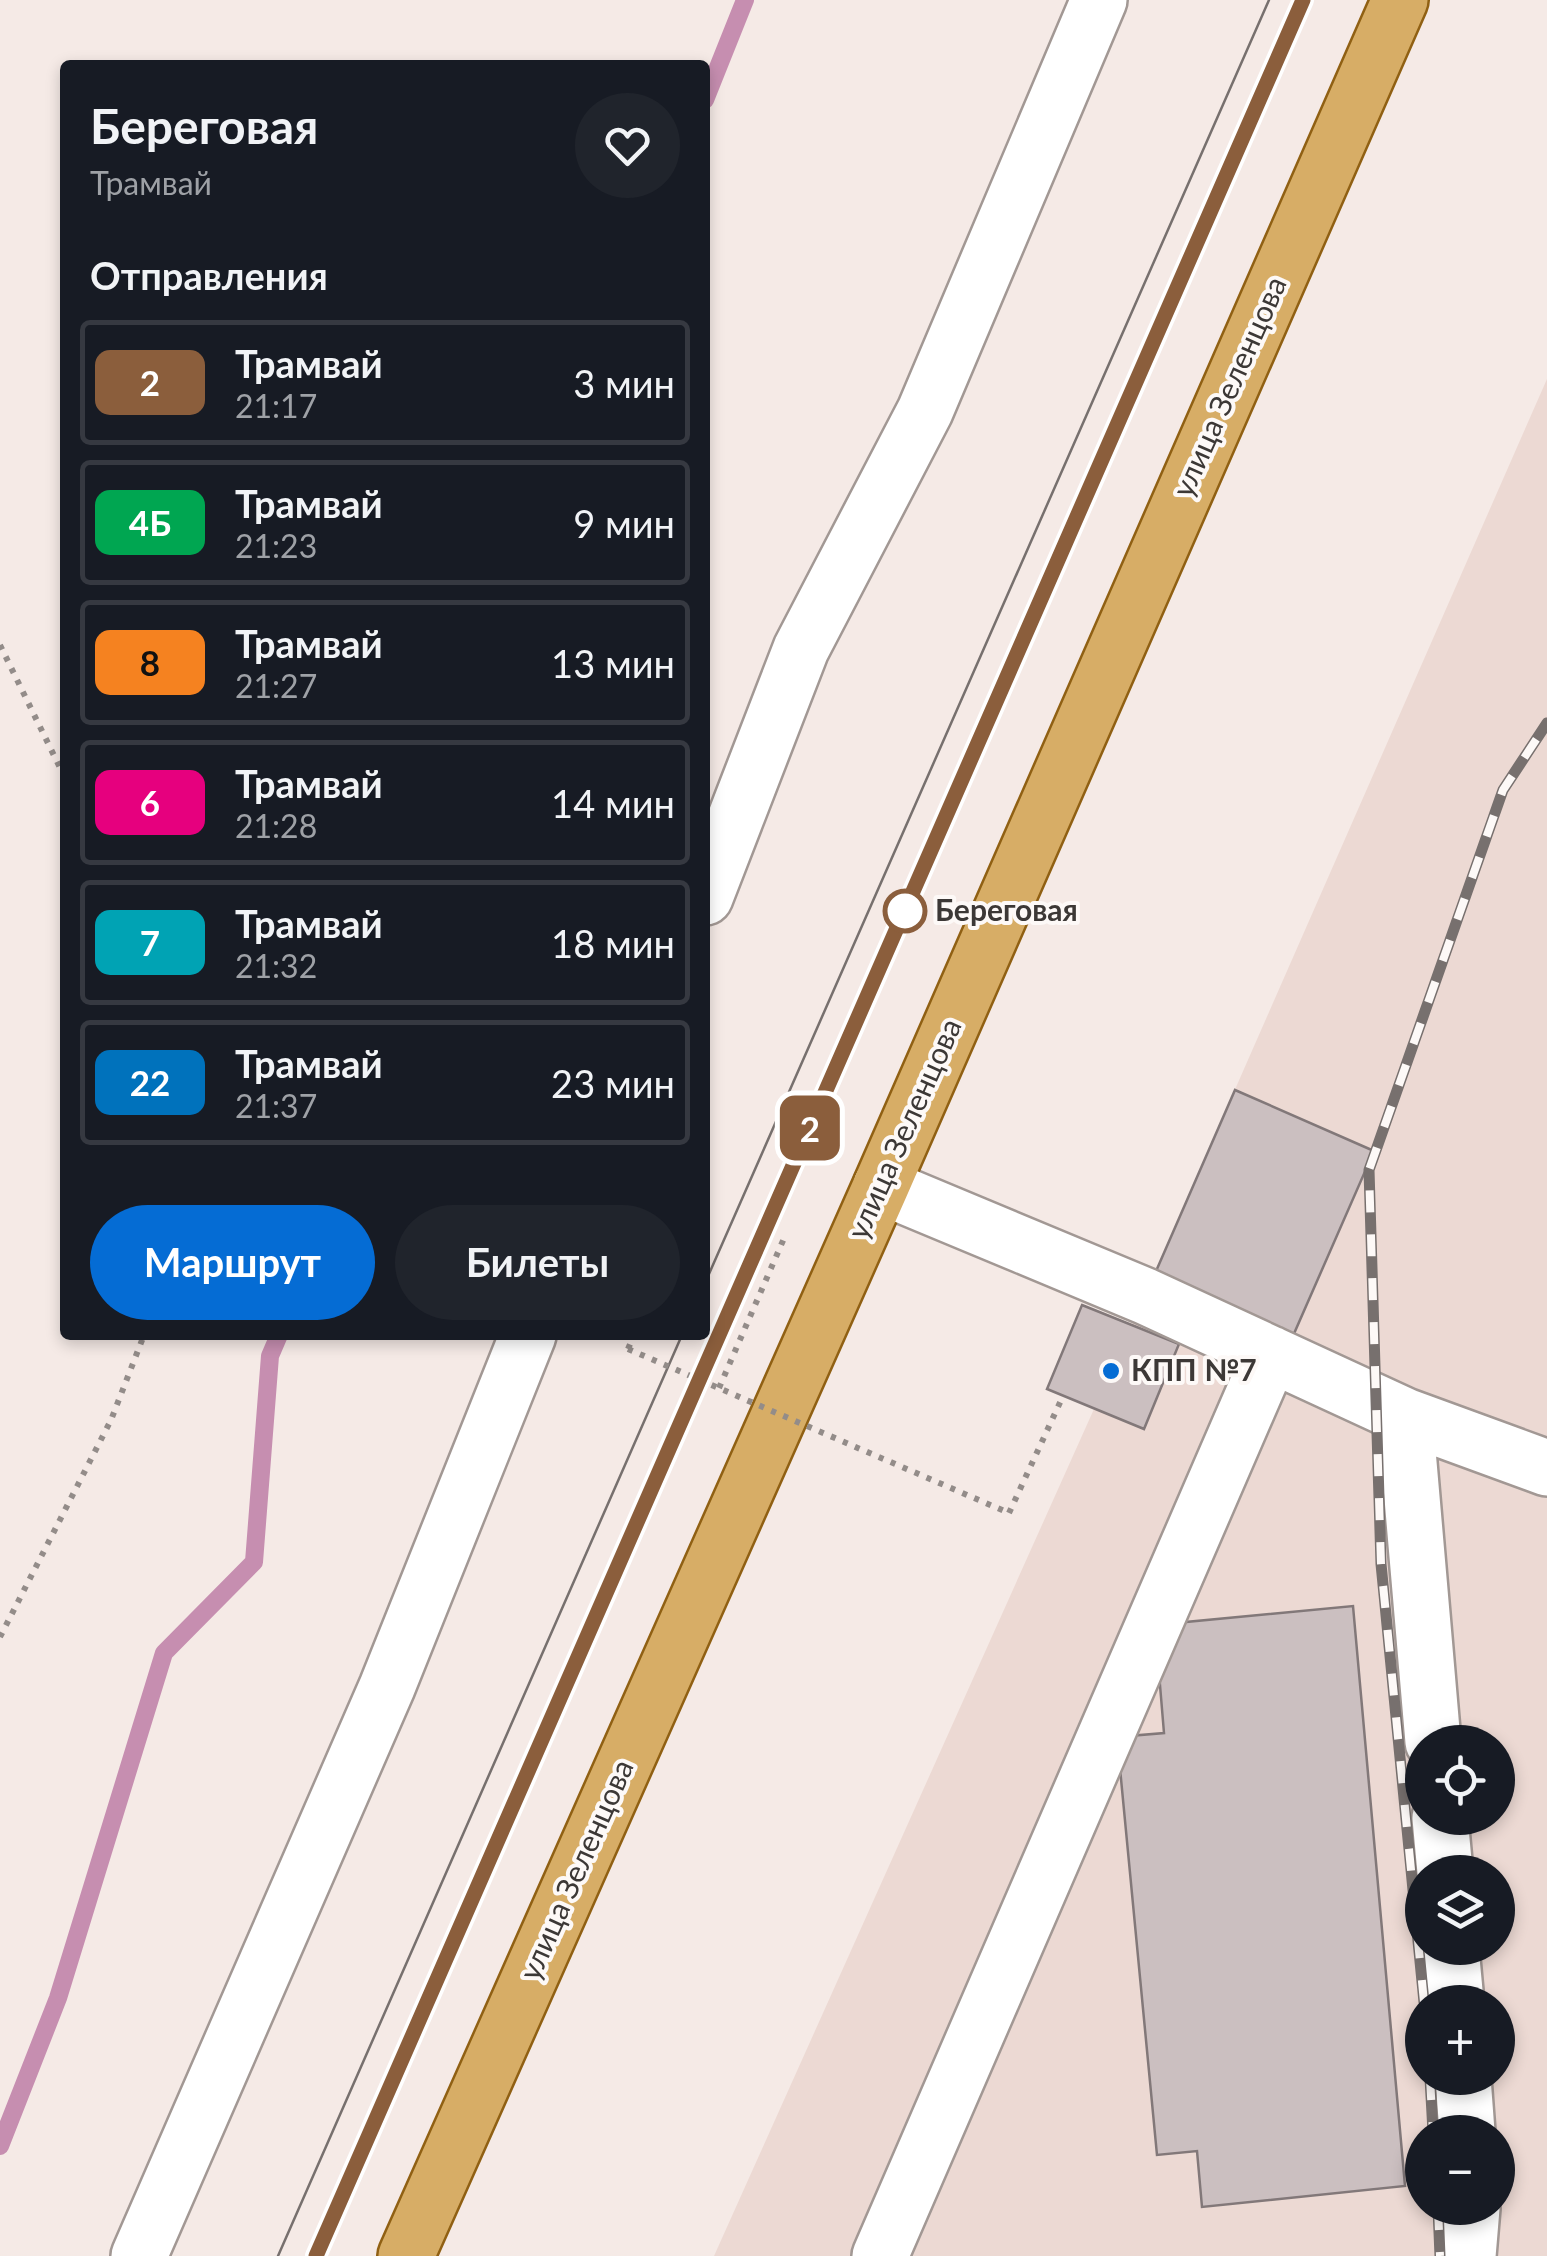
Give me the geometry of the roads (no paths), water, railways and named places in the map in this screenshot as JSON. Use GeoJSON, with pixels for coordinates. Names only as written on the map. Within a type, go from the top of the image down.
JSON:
{"type":"FeatureCollection","features":[{"type":"Feature","properties":{"kind":"main road","name":"улица Зеленцова"},"geometry":{"type":"LineString","coordinates":[[406,2256],[881,1186],[1400,0]]}},
{"type":"Feature","properties":{"kind":"lane"},"geometry":{"type":"LineString","coordinates":[[710,884],[802,648],[924,412],[1100,0]]}},
{"type":"Feature","properties":{"kind":"lane"},"geometry":{"type":"LineString","coordinates":[[881,1186],[1145,1296],[1405,1416],[1547,1468]]}},
{"type":"Feature","properties":{"kind":"lane"},"geometry":{"type":"LineString","coordinates":[[139,2256],[387,1687],[526,1340]]}},
{"type":"Feature","properties":{"kind":"lane"},"geometry":{"type":"LineString","coordinates":[[880,2256],[1271,1354]]}},
{"type":"Feature","properties":{"kind":"lane"},"geometry":{"type":"LineString","coordinates":[[1405,1416],[1432,1725]]}},
{"type":"Feature","properties":{"kind":"lane"},"geometry":{"type":"LineString","coordinates":[[1468,2256],[1471,2225]]}},
{"type":"Feature","properties":{"kind":"waterway"},"geometry":{"type":"LineString","coordinates":[[710,88],[745,0]]}},
{"type":"Feature","properties":{"kind":"waterway"},"geometry":{"type":"LineString","coordinates":[[0,2146],[58,1998],[164,1653],[254,1562],[270,1356],[277,1340]]}},
{"type":"Feature","properties":{"kind":"tram line"},"geometry":{"type":"LineString","coordinates":[[710,1272],[1269,0]]}},
{"type":"Feature","properties":{"kind":"tram line"},"geometry":{"type":"LineString","coordinates":[[316,2256],[1303,0]]}},
{"type":"Feature","properties":{"kind":"tram line","name":"2"},"geometry":{"type":"LineString","coordinates":[[316,2256],[1303,0]]}},
{"type":"Feature","properties":{"kind":"tram line"},"geometry":{"type":"LineString","coordinates":[[278,2256],[680,1340]]}},
{"type":"Feature","properties":{"kind":"railway"},"geometry":{"type":"LineString","coordinates":[[1422,1985],[1381,1564],[1369,1170],[1503,790],[1547,723]]}},
{"type":"Feature","properties":{"kind":"railway"},"geometry":{"type":"LineString","coordinates":[[1431,2095],[1432,2115]]}},
{"type":"Feature","properties":{"kind":"railway"},"geometry":{"type":"LineString","coordinates":[[1439,2225],[1440,2256]]}},
{"type":"Feature","properties":{"kind":"place","name":"Береговая"},"geometry":{"type":"Point","coordinates":[905,911]}},
{"type":"Feature","properties":{"kind":"place","name":"КПП №7"},"geometry":{"type":"Point","coordinates":[1111,1371]}}]}
